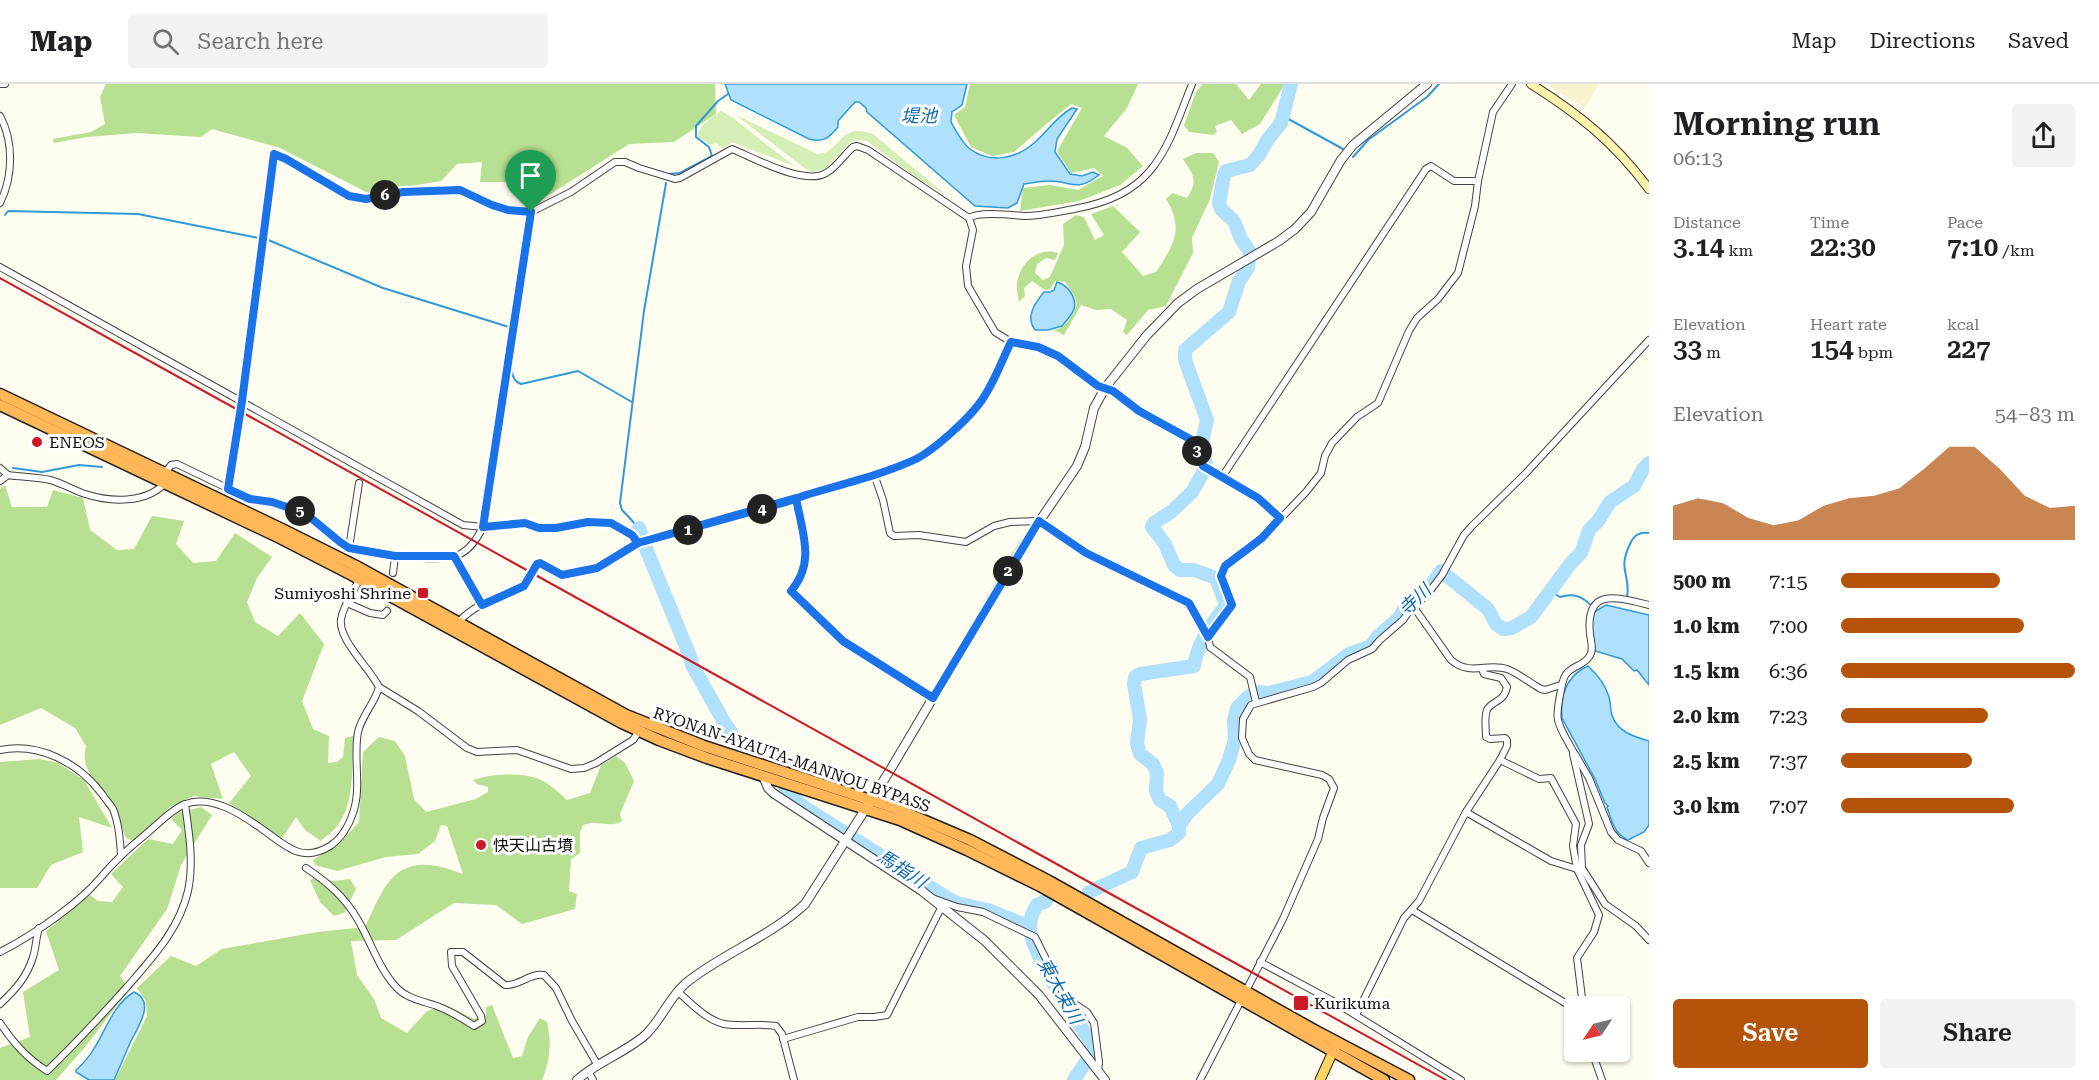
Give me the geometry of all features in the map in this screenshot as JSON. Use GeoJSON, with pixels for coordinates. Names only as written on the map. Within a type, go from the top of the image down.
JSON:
{"type":"FeatureCollection","features":[{"type":"Feature","properties":{"kind":"highway","name":"RYONAN-AYAUTA-MANNOU BYPASS"},"geometry":{"type":"LineString","coordinates":[[0,394],[458,622],[641,727],[704,746],[868,804]]}},
{"type":"Feature","properties":{"kind":"highway","name":"RYONAN-AYAUTA-MANNOU BYPASS"},"geometry":{"type":"LineString","coordinates":[[0,405],[165,478]]}},
{"type":"Feature","properties":{"kind":"highway","name":"RYONAN-AYAUTA-MANNOU BYPASS"},"geometry":{"type":"LineString","coordinates":[[362,575],[586,705],[641,727],[707,758],[763,776],[868,804],[895,808],[1012,860],[1244,995],[1332,1052],[1384,1080]]}},
{"type":"Feature","properties":{"kind":"highway","name":"RYONAN-AYAUTA-MANNOU BYPASS"},"geometry":{"type":"LineString","coordinates":[[1244,995],[1409,1080]]}},
{"type":"Feature","properties":{"kind":"main road"},"geometry":{"type":"LineString","coordinates":[[1531,84],[1544,87],[1592,126],[1617,149],[1649,189]]}},
{"type":"Feature","properties":{"kind":"main road"},"geometry":{"type":"LineString","coordinates":[[1320,1080],[1337,1041]]}},
{"type":"Feature","properties":{"kind":"street"},"geometry":{"type":"LineString","coordinates":[[0,84],[5,84]]}},
{"type":"Feature","properties":{"kind":"street"},"geometry":{"type":"LineString","coordinates":[[969,218],[980,214],[1035,216],[1097,205],[1119,196],[1145,178],[1155,167],[1170,140],[1192,84]]}},
{"type":"Feature","properties":{"kind":"street"},"geometry":{"type":"LineString","coordinates":[[577,1080],[597,1064],[643,1037],[658,1022],[685,984],[805,904],[933,698],[1039,521],[1081,457],[1094,408],[1105,388],[1170,309],[1197,289],[1279,241],[1304,220],[1353,145],[1427,84]]}},
{"type":"Feature","properties":{"kind":"street"},"geometry":{"type":"LineString","coordinates":[[1206,635],[1232,605],[1221,576],[1225,566],[1262,538],[1321,474],[1325,456],[1332,443],[1358,417],[1381,399],[1408,331],[1417,318],[1438,299],[1458,273],[1468,226],[1475,206],[1493,112],[1512,84]]}},
{"type":"Feature","properties":{"kind":"street"},"geometry":{"type":"LineString","coordinates":[[0,116],[5,125],[11,150],[5,193],[0,203]]}},
{"type":"Feature","properties":{"kind":"street"},"geometry":{"type":"LineString","coordinates":[[228,489],[242,401],[274,154],[349,196],[357,198],[366,199],[403,192],[460,190],[508,210],[531,212],[571,192],[615,162],[625,162],[639,168],[680,178],[732,149],[782,170],[800,176],[814,177],[829,172],[853,147],[857,146],[868,150],[969,218],[973,230],[966,266],[968,286],[995,332],[1011,342],[1038,347],[1058,356],[1098,386],[1113,391],[1139,411],[1190,439],[1205,467],[1258,498],[1280,518]]}},
{"type":"Feature","properties":{"kind":"street"},"geometry":{"type":"LineString","coordinates":[[1222,477],[1426,169],[1431,166],[1454,181],[1478,181]]}},
{"type":"Feature","properties":{"kind":"street"},"geometry":{"type":"LineString","coordinates":[[0,468],[8,475],[50,480],[86,494],[118,500],[137,498],[160,489],[171,465],[177,464],[250,499],[272,502],[305,513],[349,548],[395,556],[459,555],[475,542],[483,527],[531,212]]}},
{"type":"Feature","properties":{"kind":"street"},"geometry":{"type":"LineString","coordinates":[[0,267],[463,525],[483,527],[525,523],[539,528],[556,528],[588,522],[611,523],[642,542]]}},
{"type":"Feature","properties":{"kind":"street"},"geometry":{"type":"LineString","coordinates":[[1255,697],[1298,692],[1321,683],[1348,660],[1372,649],[1403,621],[1413,606],[1426,596],[1443,573],[1464,535],[1525,474],[1649,340]]}},
{"type":"Feature","properties":{"kind":"street"},"geometry":{"type":"LineString","coordinates":[[458,622],[482,605],[524,586],[537,564],[544,564],[562,575],[597,568],[642,542],[796,498],[917,459],[971,414],[981,402],[1011,342]]}},
{"type":"Feature","properties":{"kind":"street"},"geometry":{"type":"LineString","coordinates":[[874,474],[883,500],[890,533],[894,536],[919,535],[966,542],[994,526],[1021,521],[1039,521],[1086,553],[1189,603],[1210,647],[1250,677],[1255,697],[1247,709],[1241,729],[1244,747],[1249,754],[1264,763],[1322,775],[1329,779],[1334,788],[1318,839],[1283,919],[1200,1080]]}},
{"type":"Feature","properties":{"kind":"street"},"geometry":{"type":"LineString","coordinates":[[0,481],[8,475]]}},
{"type":"Feature","properties":{"kind":"street"},"geometry":{"type":"LineString","coordinates":[[349,548],[360,483]]}},
{"type":"Feature","properties":{"kind":"street"},"geometry":{"type":"LineString","coordinates":[[796,498],[807,558],[798,583],[791,591],[843,641],[933,698]]}},
{"type":"Feature","properties":{"kind":"street"},"geometry":{"type":"LineString","coordinates":[[393,573],[395,556]]}},
{"type":"Feature","properties":{"kind":"street"},"geometry":{"type":"LineString","coordinates":[[454,556],[482,605]]}},
{"type":"Feature","properties":{"kind":"street"},"geometry":{"type":"LineString","coordinates":[[362,575],[341,617],[342,632],[370,670],[379,687],[418,711],[467,748],[477,752],[517,750],[571,769],[584,768],[633,740],[641,727]]}},
{"type":"Feature","properties":{"kind":"street"},"geometry":{"type":"LineString","coordinates":[[1649,605],[1608,597],[1598,602],[1589,620],[1591,654],[1587,660],[1567,672],[1556,713],[1557,721],[1589,778],[1611,832],[1618,840],[1641,851],[1649,864]]}},
{"type":"Feature","properties":{"kind":"street"},"geometry":{"type":"LineString","coordinates":[[347,603],[370,613],[383,615],[387,611]]}},
{"type":"Feature","properties":{"kind":"street"},"geometry":{"type":"LineString","coordinates":[[1413,606],[1451,660],[1465,668],[1507,669],[1545,690],[1562,685]]}},
{"type":"Feature","properties":{"kind":"street"},"geometry":{"type":"LineString","coordinates":[[1356,1015],[1404,918],[1419,901],[1466,812],[1507,746],[1505,738],[1486,737],[1486,713],[1490,707],[1502,699],[1506,687],[1501,678],[1484,674],[1482,669]]}},
{"type":"Feature","properties":{"kind":"street"},"geometry":{"type":"LineString","coordinates":[[0,952],[39,928],[88,890],[121,855],[167,816],[194,801],[226,808],[296,852],[310,854],[323,850],[336,842],[354,812],[357,791],[358,734],[361,721],[379,687]]}},
{"type":"Feature","properties":{"kind":"street"},"geometry":{"type":"LineString","coordinates":[[0,750],[24,748],[48,753],[77,769],[93,782],[113,809],[121,855]]}},
{"type":"Feature","properties":{"kind":"street"},"geometry":{"type":"LineString","coordinates":[[1573,750],[1589,824],[1581,845],[1580,868],[1605,904],[1636,926],[1649,940]]}},
{"type":"Feature","properties":{"kind":"street"},"geometry":{"type":"LineString","coordinates":[[1500,760],[1539,779],[1551,778],[1576,824],[1573,846],[1599,915],[1594,932],[1577,958],[1582,996]]}},
{"type":"Feature","properties":{"kind":"street"},"geometry":{"type":"LineString","coordinates":[[763,776],[773,793],[847,837],[971,928],[1039,995],[1105,1080]]}},
{"type":"Feature","properties":{"kind":"street"},"geometry":{"type":"LineString","coordinates":[[0,1023],[13,1043],[28,1059],[47,1071],[104,1013],[159,950],[178,921],[190,879],[190,837],[185,804]]}},
{"type":"Feature","properties":{"kind":"street"},"geometry":{"type":"LineString","coordinates":[[1466,812],[1551,861],[1580,868]]}},
{"type":"Feature","properties":{"kind":"street"},"geometry":{"type":"LineString","coordinates":[[306,868],[325,880],[340,895],[357,919],[379,964],[406,996],[452,1013],[474,1026],[482,1021],[481,1016],[452,966],[451,952],[463,951],[505,986],[512,986],[529,976],[544,975],[556,988],[597,1064]]}},
{"type":"Feature","properties":{"kind":"street"},"geometry":{"type":"LineString","coordinates":[[931,897],[957,907],[983,912],[1030,934],[1062,991],[1069,1000],[1087,1012],[1094,1023],[1099,1062],[1098,1072]]}},
{"type":"Feature","properties":{"kind":"street"},"geometry":{"type":"LineString","coordinates":[[783,1039],[858,1017],[887,1015],[942,906]]}},
{"type":"Feature","properties":{"kind":"street"},"geometry":{"type":"LineString","coordinates":[[1412,910],[1564,1002]]}},
{"type":"Feature","properties":{"kind":"street"},"geometry":{"type":"LineString","coordinates":[[0,1004],[26,976],[39,928]]}},
{"type":"Feature","properties":{"kind":"street"},"geometry":{"type":"LineString","coordinates":[[1260,962],[1356,1015],[1461,1080]]}},
{"type":"Feature","properties":{"kind":"street"},"geometry":{"type":"LineString","coordinates":[[678,992],[714,1021],[725,1024],[776,1026],[783,1039],[794,1080]]}},
{"type":"Feature","properties":{"kind":"street"},"geometry":{"type":"LineString","coordinates":[[1596,1062],[1602,1080]]}},
{"type":"Feature","properties":{"kind":"street"},"geometry":{"type":"LineString","coordinates":[[588,1071],[593,1080]]}},
{"type":"Feature","properties":{"kind":"shaded area"},"geometry":{"type":"Polygon","coordinates":[[[1551,84],[1598,84],[1586,108],[1549,86],[1551,84]]]}},
{"type":"Feature","properties":{"kind":"green space"},"geometry":{"type":"Polygon","coordinates":[[[106,84],[715,84],[716,114],[674,142],[629,144],[541,200],[532,182],[480,182],[482,162],[457,164],[441,181],[368,193],[280,148],[212,129],[201,137],[136,133],[87,137],[54,143],[53,139],[91,132],[105,124],[100,97],[106,84]]]}},
{"type":"Feature","properties":{"kind":"green space"},"geometry":{"type":"Polygon","coordinates":[[[970,84],[1138,84],[1127,108],[1104,136],[1127,148],[1143,166],[1120,185],[1079,201],[1020,211],[1023,188],[1050,185],[1078,190],[1103,176],[1094,168],[1071,173],[1057,151],[1082,108],[1071,104],[1014,152],[992,156],[971,147],[954,115],[965,107],[970,84]]]}},
{"type":"Feature","properties":{"kind":"green space"},"geometry":{"type":"Polygon","coordinates":[[[1203,84],[1236,84],[1249,100],[1261,84],[1285,84],[1260,124],[1242,134],[1231,120],[1215,126],[1217,131],[1214,135],[1189,132],[1184,125],[1196,92],[1203,84]]]}},
{"type":"Feature","properties":{"kind":"green space"},"geometry":{"type":"Polygon","coordinates":[[[721,111],[794,166],[732,142],[723,149],[716,143],[710,145],[698,136],[703,125],[721,111]]]}},
{"type":"Feature","properties":{"kind":"green space"},"geometry":{"type":"Polygon","coordinates":[[[736,115],[817,154],[825,153],[846,135],[853,132],[862,131],[873,134],[946,195],[918,179],[867,141],[850,142],[826,168],[813,172],[807,170],[736,115]]]}},
{"type":"Feature","properties":{"kind":"green space"},"geometry":{"type":"Polygon","coordinates":[[[1196,153],[1213,153],[1219,162],[1210,199],[1192,238],[1193,253],[1166,306],[1148,310],[1127,335],[1123,332],[1127,320],[1111,309],[1096,310],[1081,305],[1064,335],[1054,330],[1067,323],[1076,308],[1076,300],[1065,282],[1055,281],[1050,289],[1045,290],[1032,281],[1024,288],[1025,296],[1019,302],[1017,283],[1022,269],[1031,258],[1044,252],[1058,253],[1055,260],[1046,258],[1037,264],[1035,273],[1043,280],[1050,277],[1064,245],[1063,224],[1076,215],[1084,217],[1095,240],[1104,235],[1091,214],[1113,206],[1140,232],[1122,252],[1143,276],[1156,272],[1172,245],[1176,228],[1172,210],[1166,199],[1172,193],[1187,198],[1191,192],[1194,182],[1190,169],[1183,159],[1196,153]]]}},
{"type":"Feature","properties":{"kind":"green space"},"geometry":{"type":"Polygon","coordinates":[[[5,485],[12,507],[47,507],[53,490],[83,498],[90,530],[117,550],[134,549],[152,516],[184,521],[176,544],[193,563],[216,561],[235,533],[272,557],[257,578],[247,602],[255,622],[278,636],[300,613],[324,644],[302,701],[313,729],[329,736],[328,763],[337,762],[343,757],[345,738],[353,736],[350,794],[347,805],[338,825],[321,841],[305,830],[296,817],[281,840],[229,803],[251,776],[234,752],[211,764],[223,799],[193,796],[170,807],[133,841],[126,838],[109,799],[88,770],[86,746],[75,728],[41,708],[0,725],[0,489],[5,485]]]}},
{"type":"Feature","properties":{"kind":"green space"},"geometry":{"type":"Polygon","coordinates":[[[379,737],[395,741],[405,756],[414,799],[426,812],[476,799],[488,792],[488,787],[477,784],[473,780],[495,775],[513,774],[536,778],[549,785],[567,800],[590,793],[601,765],[616,756],[625,763],[634,781],[620,814],[622,821],[614,824],[589,823],[583,825],[580,832],[580,853],[571,859],[569,891],[577,894],[575,909],[522,924],[496,905],[454,903],[396,940],[351,941],[357,975],[374,999],[381,1018],[407,1033],[426,1012],[444,1004],[474,1019],[486,1015],[486,1007],[492,1005],[513,1058],[522,1056],[528,1037],[540,1018],[547,1022],[549,1051],[542,1080],[115,1080],[147,1016],[146,1001],[137,988],[171,956],[196,966],[222,949],[318,932],[365,927],[384,889],[400,871],[411,866],[424,865],[463,874],[447,826],[441,825],[435,841],[418,854],[386,857],[337,871],[315,865],[313,860],[340,843],[359,822],[363,752],[379,737]]]}},
{"type":"Feature","properties":{"kind":"green space"},"geometry":{"type":"Polygon","coordinates":[[[40,759],[58,763],[84,780],[112,828],[79,817],[83,852],[51,865],[37,888],[0,888],[0,762],[40,759]]]}},
{"type":"Feature","properties":{"kind":"green space"},"geometry":{"type":"Polygon","coordinates":[[[201,807],[212,815],[181,865],[167,909],[120,976],[129,990],[56,1080],[0,1080],[0,1048],[30,1037],[23,992],[59,970],[46,931],[90,895],[98,901],[112,902],[123,887],[111,874],[148,839],[173,844],[182,830],[171,819],[178,813],[201,807]]]}},
{"type":"Feature","properties":{"kind":"green space"},"geometry":{"type":"Polygon","coordinates":[[[315,878],[334,881],[350,879],[356,889],[344,913],[334,916],[320,902],[310,880],[315,878]]]}},
{"type":"Feature","properties":{"kind":"water","name":"堤池"},"geometry":{"type":"Polygon","coordinates":[[[725,84],[967,84],[962,105],[952,112],[951,122],[970,149],[986,157],[994,158],[1019,153],[1039,138],[1061,116],[1072,108],[1077,109],[1057,139],[1055,152],[1070,174],[1082,176],[1093,172],[1099,175],[1079,185],[1056,181],[1024,184],[1017,203],[1008,208],[975,206],[867,112],[859,102],[855,102],[838,121],[838,127],[829,137],[814,140],[731,100],[725,84]]]}},
{"type":"Feature","properties":{"kind":"water"},"geometry":{"type":"Polygon","coordinates":[[[1057,282],[1071,292],[1075,305],[1073,311],[1062,326],[1048,330],[1035,330],[1031,315],[1035,305],[1044,292],[1054,290],[1057,282]]]}},
{"type":"Feature","properties":{"kind":"water"},"geometry":{"type":"Polygon","coordinates":[[[1606,605],[1649,615],[1649,685],[1637,670],[1634,671],[1622,659],[1595,651],[1591,619],[1594,612],[1606,605]]]}},
{"type":"Feature","properties":{"kind":"water"},"geometry":{"type":"Polygon","coordinates":[[[1588,666],[1605,688],[1610,699],[1614,721],[1618,726],[1627,733],[1649,741],[1649,825],[1644,832],[1626,841],[1614,825],[1595,779],[1562,718],[1562,702],[1566,687],[1574,675],[1588,666]]]}},
{"type":"Feature","properties":{"kind":"water"},"geometry":{"type":"Polygon","coordinates":[[[134,992],[144,1001],[145,1008],[141,1022],[114,1080],[89,1080],[76,1070],[91,1053],[121,1003],[134,992]]]}},
{"type":"Feature","properties":{"kind":"waterway","name":"東大束川"},"geometry":{"type":"LineString","coordinates":[[1089,892],[1132,872],[1141,848],[1170,840],[1179,833],[1179,826],[1170,806],[1160,800],[1156,791],[1157,773],[1153,764],[1140,754],[1137,743],[1140,720],[1134,684],[1135,677],[1140,674],[1194,666],[1202,641],[1226,605],[1216,578],[1194,570],[1180,570],[1174,565],[1165,544],[1152,527],[1192,492],[1206,463],[1201,446],[1207,420],[1185,360],[1185,350],[1229,312],[1239,281],[1248,268],[1250,252],[1241,239],[1234,221],[1221,209],[1219,203],[1224,175],[1226,171],[1250,165],[1259,155],[1281,123],[1291,84]]}},
{"type":"Feature","properties":{"kind":"waterway"},"geometry":{"type":"LineString","coordinates":[[1353,157],[1368,140],[1427,97],[1439,84]]}},
{"type":"Feature","properties":{"kind":"waterway"},"geometry":{"type":"LineString","coordinates":[[668,174],[680,173],[712,156],[709,147],[696,137],[696,126],[718,101],[728,94]]}},
{"type":"Feature","properties":{"kind":"waterway"},"geometry":{"type":"LineString","coordinates":[[1283,116],[1343,149]]}},
{"type":"Feature","properties":{"kind":"waterway"},"geometry":{"type":"LineString","coordinates":[[639,528],[622,510],[620,503],[644,311],[666,183]]}},
{"type":"Feature","properties":{"kind":"waterway"},"geometry":{"type":"LineString","coordinates":[[5,215],[8,211],[138,214],[259,238]]}},
{"type":"Feature","properties":{"kind":"waterway"},"geometry":{"type":"LineString","coordinates":[[266,239],[383,288],[509,327]]}},
{"type":"Feature","properties":{"kind":"waterway"},"geometry":{"type":"LineString","coordinates":[[516,334],[512,369],[513,376],[521,384],[578,371],[632,402]]}},
{"type":"Feature","properties":{"kind":"waterway","name":"寺川"},"geometry":{"type":"LineString","coordinates":[[1179,826],[1187,814],[1218,784],[1229,760],[1235,739],[1234,720],[1237,708],[1248,697],[1258,692],[1269,693],[1312,682],[1349,654],[1371,646],[1378,636],[1398,619],[1409,602],[1427,591],[1441,571],[1488,609],[1496,624],[1503,629],[1512,628],[1531,617],[1581,553],[1589,530],[1598,521],[1610,502],[1634,486],[1649,463]]}},
{"type":"Feature","properties":{"kind":"waterway"},"geometry":{"type":"LineString","coordinates":[[13,468],[42,472],[79,465],[102,467]]}},
{"type":"Feature","properties":{"kind":"waterway","name":"馬指川"},"geometry":{"type":"LineString","coordinates":[[639,528],[692,665],[741,747]]}},
{"type":"Feature","properties":{"kind":"waterway"},"geometry":{"type":"LineString","coordinates":[[1627,597],[1624,567],[1626,553],[1635,536],[1649,533]]}},
{"type":"Feature","properties":{"kind":"waterway"},"geometry":{"type":"LineString","coordinates":[[1550,591],[1560,597],[1578,596],[1593,607]]}},
{"type":"Feature","properties":{"kind":"waterway","name":"馬指川"},"geometry":{"type":"LineString","coordinates":[[785,791],[804,807],[947,898],[957,903],[988,910],[1030,927]]}},
{"type":"Feature","properties":{"kind":"waterway","name":"東大束川"},"geometry":{"type":"LineString","coordinates":[[1046,901],[1037,905],[1033,912],[1030,924],[1032,938],[1045,968],[1091,1042],[1093,1051],[1074,1080]]}},
{"type":"Feature","properties":{"kind":"tunnel"},"geometry":{"type":"LineString","coordinates":[[387,611],[393,573]]}},
{"type":"Feature","properties":{"kind":"railway"},"geometry":{"type":"LineString","coordinates":[[0,278],[1446,1080]]}},
{"type":"Feature","properties":{"kind":"place","name":"ENEOS"},"geometry":{"type":"Point","coordinates":[37,442]}},
{"type":"Feature","properties":{"kind":"place","name":"Sumiyoshi Shrine"},"geometry":{"type":"Point","coordinates":[423,593]}},
{"type":"Feature","properties":{"kind":"place","name":"快天山古墳"},"geometry":{"type":"Point","coordinates":[481,845]}},
{"type":"Feature","properties":{"kind":"place","name":"Kurikuma"},"geometry":{"type":"Point","coordinates":[1301,1003]}},
{"type":"Feature","properties":{"kind":"route"},"geometry":{"type":"LineString","coordinates":[[531,212],[483,527],[525,523],[539,528],[556,528],[588,522],[611,523],[632,535],[638,543],[796,498],[807,558],[798,583],[791,591],[843,641],[933,698],[1039,521],[1086,553],[1164,593],[1189,603],[1203,632],[1208,637],[1232,605],[1221,576],[1225,566],[1262,538],[1280,518],[1258,498],[1203,466],[1196,447],[1190,439],[1139,411],[1113,391],[1098,386],[1058,356],[1038,347],[1011,342],[981,402],[971,414],[917,459],[874,474],[806,495],[786,502],[638,543],[597,568],[562,575],[544,564],[537,564],[524,586],[482,605],[454,556],[449,558],[395,556],[349,548],[305,513],[272,502],[250,499],[228,489],[242,401],[274,154],[349,196],[357,198],[366,199],[426,190],[460,190],[508,210],[531,212]]}}]}
